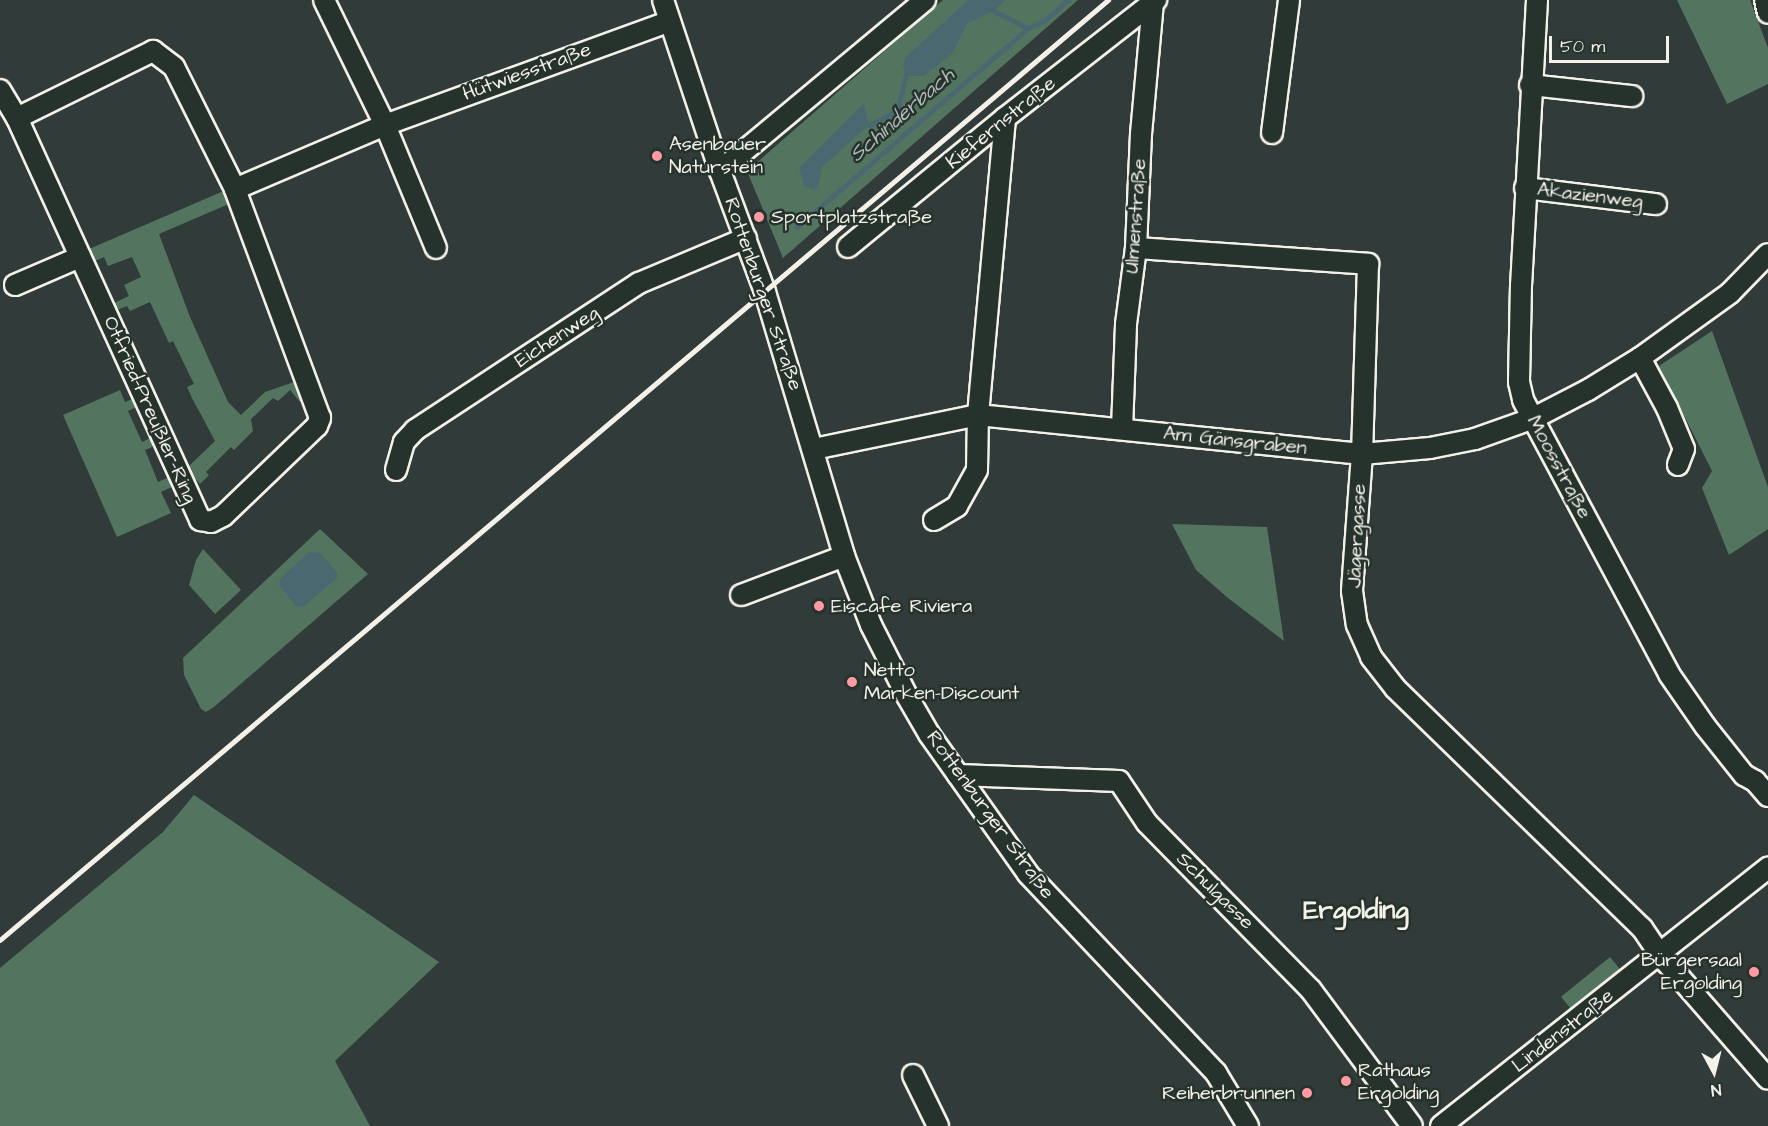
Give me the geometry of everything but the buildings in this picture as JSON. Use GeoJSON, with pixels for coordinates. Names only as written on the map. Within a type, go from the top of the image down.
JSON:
{"type":"FeatureCollection","features":[{"type":"Feature","properties":{"kind":"street"},"geometry":{"type":"LineString","coordinates":[[324,0],[385,125],[436,248]]}},
{"type":"Feature","properties":{"kind":"street","name":"Rottenburger Straße"},"geometry":{"type":"LineString","coordinates":[[663,0],[720,171],[746,238],[814,449],[844,556],[871,626],[907,696],[958,775],[1028,874],[1216,1073],[1248,1126]]}},
{"type":"Feature","properties":{"kind":"street"},"geometry":{"type":"LineString","coordinates":[[720,171],[925,0]]}},
{"type":"Feature","properties":{"kind":"street"},"geometry":{"type":"LineString","coordinates":[[1272,133],[1290,0]]}},
{"type":"Feature","properties":{"kind":"street","name":"Moosstraße"},"geometry":{"type":"LineString","coordinates":[[1537,0],[1525,188],[1519,382],[1524,400],[1669,674],[1705,726],[1744,775],[1755,781],[1768,796]]}},
{"type":"Feature","properties":{"kind":"street"},"geometry":{"type":"LineString","coordinates":[[1765,0],[1768,13]]}},
{"type":"Feature","properties":{"kind":"street","name":"Kiefernstraße"},"geometry":{"type":"LineString","coordinates":[[848,247],[1005,118],[1154,1]]}},
{"type":"Feature","properties":{"kind":"street","name":"Ulmenstraße"},"geometry":{"type":"LineString","coordinates":[[1122,429],[1126,324],[1136,248],[1141,134],[1154,1]]}},
{"type":"Feature","properties":{"kind":"street","name":"Hütwiesstraße"},"geometry":{"type":"LineString","coordinates":[[235,189],[385,125],[670,21]]}},
{"type":"Feature","properties":{"kind":"street","name":"Otfried-Preußler-Ring"},"geometry":{"type":"LineString","coordinates":[[0,90],[17,118],[200,520],[211,522],[223,516],[317,426],[320,418],[235,189],[174,67],[153,51],[17,118]]}},
{"type":"Feature","properties":{"kind":"street"},"geometry":{"type":"LineString","coordinates":[[1530,85],[1632,96]]}},
{"type":"Feature","properties":{"kind":"street"},"geometry":{"type":"LineString","coordinates":[[934,520],[957,506],[977,470],[978,415],[1005,118]]}},
{"type":"Feature","properties":{"kind":"street","name":"Akazienweg"},"geometry":{"type":"LineString","coordinates":[[1525,188],[1656,204]]}},
{"type":"Feature","properties":{"kind":"street","name":"Eichenweg"},"geometry":{"type":"LineString","coordinates":[[396,470],[404,442],[415,430],[639,283],[746,238]]}},
{"type":"Feature","properties":{"kind":"street","name":"Jägergasse"},"geometry":{"type":"LineString","coordinates":[[1136,248],[1368,264],[1362,453],[1352,591],[1357,625],[1371,657],[1395,688],[1642,928],[1660,955],[1768,1079]]}},
{"type":"Feature","properties":{"kind":"street","name":"Am Gänsgraben"},"geometry":{"type":"LineString","coordinates":[[814,449],[978,415],[1362,453],[1430,448],[1475,439],[1534,418],[1588,390],[1640,358],[1730,293],[1768,254]]}},
{"type":"Feature","properties":{"kind":"street"},"geometry":{"type":"LineString","coordinates":[[15,285],[80,257]]}},
{"type":"Feature","properties":{"kind":"street"},"geometry":{"type":"LineString","coordinates":[[1640,358],[1667,408],[1684,448],[1678,465]]}},
{"type":"Feature","properties":{"kind":"street"},"geometry":{"type":"LineString","coordinates":[[741,595],[844,556]]}},
{"type":"Feature","properties":{"kind":"street","name":"Schulgasse"},"geometry":{"type":"LineString","coordinates":[[958,775],[1119,781],[1146,823],[1311,990],[1412,1126]]}},
{"type":"Feature","properties":{"kind":"street","name":"Lindenstraße"},"geometry":{"type":"LineString","coordinates":[[1441,1126],[1768,868]]}},
{"type":"Feature","properties":{"kind":"street"},"geometry":{"type":"LineString","coordinates":[[913,1075],[938,1126]]}},
{"type":"Feature","properties":{"kind":"green space"},"geometry":{"type":"Polygon","coordinates":[[[943,0],[1078,0],[783,258],[747,171],[943,0]]]}},
{"type":"Feature","properties":{"kind":"green space"},"geometry":{"type":"Polygon","coordinates":[[[1677,0],[1750,0],[1768,48],[1768,84],[1727,104],[1677,0]]]}},
{"type":"Feature","properties":{"kind":"green space"},"geometry":{"type":"Polygon","coordinates":[[[226,190],[231,203],[159,234],[190,317],[228,402],[241,415],[265,392],[297,381],[304,398],[300,402],[290,390],[278,401],[273,398],[251,419],[253,431],[234,450],[231,447],[206,472],[209,475],[200,484],[193,476],[189,466],[215,441],[187,387],[194,384],[173,341],[169,343],[150,302],[130,311],[127,306],[117,310],[114,303],[129,296],[124,285],[141,277],[132,257],[108,266],[104,257],[95,261],[89,249],[226,190]]]}},
{"type":"Feature","properties":{"kind":"green space"},"geometry":{"type":"Polygon","coordinates":[[[1712,331],[1768,487],[1768,529],[1729,555],[1702,488],[1712,471],[1659,366],[1712,331]]]}},
{"type":"Feature","properties":{"kind":"green space"},"geometry":{"type":"Polygon","coordinates":[[[120,390],[125,402],[138,397],[141,405],[128,411],[142,442],[155,436],[159,444],[145,450],[158,482],[172,476],[176,485],[161,492],[171,513],[117,537],[63,415],[120,390]]]}},
{"type":"Feature","properties":{"kind":"green space"},"geometry":{"type":"Polygon","coordinates":[[[1172,524],[1267,527],[1284,641],[1196,570],[1172,524]]]}},
{"type":"Feature","properties":{"kind":"green space"},"geometry":{"type":"Polygon","coordinates":[[[320,529],[368,574],[214,707],[206,712],[201,709],[184,675],[183,658],[320,529]]]}},
{"type":"Feature","properties":{"kind":"green space"},"geometry":{"type":"Polygon","coordinates":[[[203,549],[241,590],[215,614],[189,585],[196,560],[203,549]]]}},
{"type":"Feature","properties":{"kind":"green space"},"geometry":{"type":"Polygon","coordinates":[[[194,795],[439,962],[335,1061],[370,1126],[0,1126],[0,968],[163,832],[194,795]]]}},
{"type":"Feature","properties":{"kind":"green space"},"geometry":{"type":"Polygon","coordinates":[[[1610,957],[1622,972],[1573,1011],[1561,997],[1610,957]]]}},
{"type":"Feature","properties":{"kind":"water"},"geometry":{"type":"Polygon","coordinates":[[[968,0],[1005,0],[994,11],[967,24],[953,53],[924,76],[906,76],[903,66],[906,57],[968,0]]]}},
{"type":"Feature","properties":{"kind":"water"},"geometry":{"type":"Polygon","coordinates":[[[864,103],[869,125],[822,167],[818,187],[814,191],[804,186],[799,168],[864,103]]]}},
{"type":"Feature","properties":{"kind":"water"},"geometry":{"type":"Polygon","coordinates":[[[309,552],[320,553],[337,572],[337,578],[303,607],[296,606],[279,585],[280,579],[309,552]]]}},
{"type":"Feature","properties":{"kind":"waterway"},"geometry":{"type":"LineString","coordinates":[[994,11],[1028,28],[1045,20],[1068,0]]}},
{"type":"Feature","properties":{"kind":"waterway","name":"Schinderbach"},"geometry":{"type":"LineString","coordinates":[[797,227],[1028,28]]}},
{"type":"Feature","properties":{"kind":"waterway"},"geometry":{"type":"LineString","coordinates":[[869,125],[897,111],[906,76]]}},
{"type":"Feature","properties":{"kind":"railway"},"geometry":{"type":"LineString","coordinates":[[0,940],[1108,0]]}},
{"type":"Feature","properties":{"kind":"place","name":"Asenbauer Naturstein"},"geometry":{"type":"Point","coordinates":[657,156]}},
{"type":"Feature","properties":{"kind":"place","name":"Sportplatzstraße"},"geometry":{"type":"Point","coordinates":[759,217]}},
{"type":"Feature","properties":{"kind":"place","name":"Eiscafe Riviera"},"geometry":{"type":"Point","coordinates":[819,606]}},
{"type":"Feature","properties":{"kind":"place","name":"Netto Marken-Discount"},"geometry":{"type":"Point","coordinates":[852,682]}},
{"type":"Feature","properties":{"kind":"place","name":"Bürgersaal Ergolding"},"geometry":{"type":"Point","coordinates":[1754,972]}},
{"type":"Feature","properties":{"kind":"place","name":"Rathaus Ergolding"},"geometry":{"type":"Point","coordinates":[1346,1081]}},
{"type":"Feature","properties":{"kind":"place","name":"Reiherbrunnen"},"geometry":{"type":"Point","coordinates":[1307,1093]}},
{"type":"Feature","properties":{"kind":"district","name":"Ergolding"},"geometry":{"type":"Point","coordinates":[1356,911]}}]}
